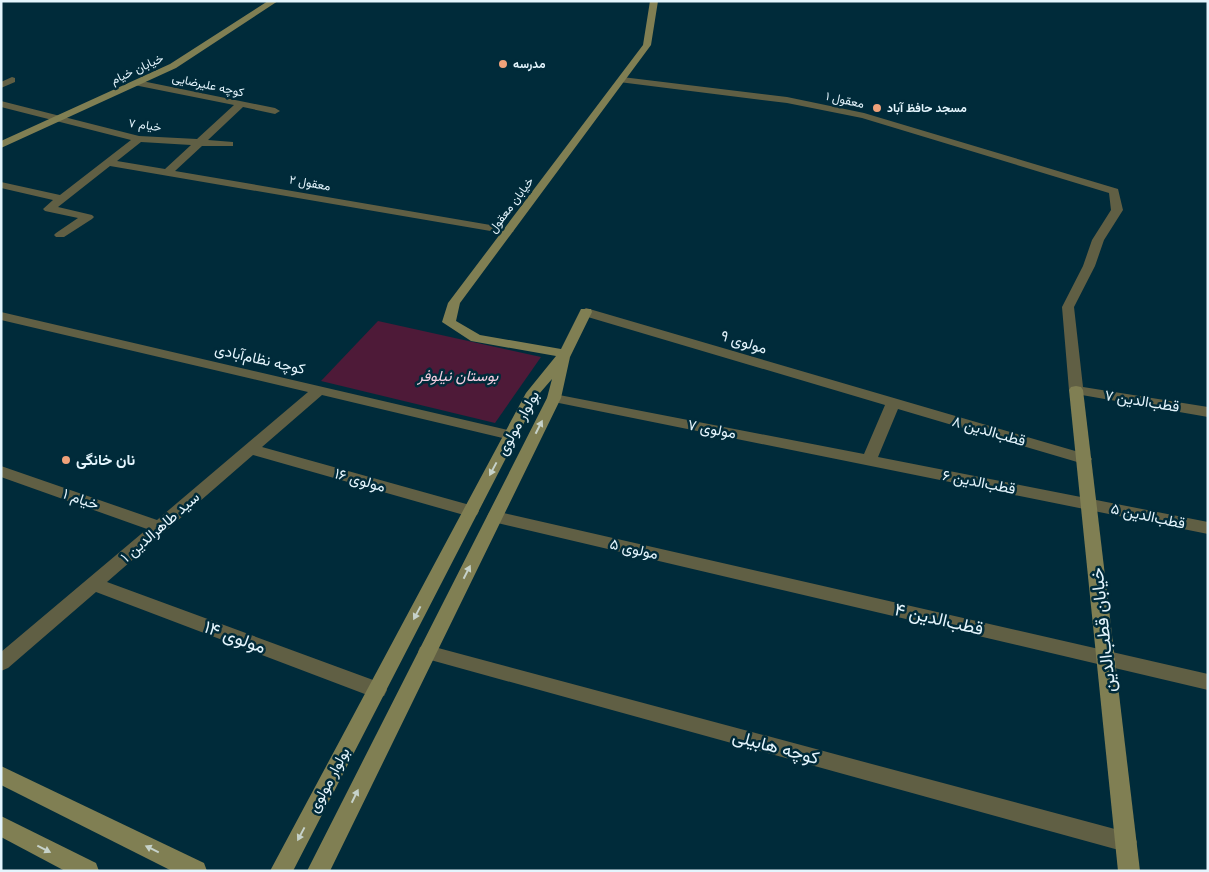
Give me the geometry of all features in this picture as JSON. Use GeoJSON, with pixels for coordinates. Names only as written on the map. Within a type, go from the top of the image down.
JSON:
{"type":"FeatureCollection","features":[{"type":"Feature","properties":{"kind":"street","name":"خیابان خیام"},"geometry":{"type":"LineString","coordinates":[[3,143],[173,66],[196,53],[274,1]]}},
{"type":"Feature","properties":{"kind":"street","name":"خیابان معقول"},"geometry":{"type":"LineString","coordinates":[[564,354],[476,338],[449,322],[454,303],[647,45],[654,1]]}},
{"type":"Feature","properties":{"kind":"street"},"geometry":{"type":"LineString","coordinates":[[1,85],[12,80]]}},
{"type":"Feature","properties":{"kind":"street","name":"معقول ۱"},"geometry":{"type":"LineString","coordinates":[[622,80],[786,100],[864,116],[1114,191],[1117,210],[1098,240],[1089,266],[1068,307],[1076,390]]}},
{"type":"Feature","properties":{"kind":"street","name":"کوچه علیرضایی"},"geometry":{"type":"LineString","coordinates":[[137,83],[275,111]]}},
{"type":"Feature","properties":{"kind":"street","name":"خیام ۷"},"geometry":{"type":"LineString","coordinates":[[1,104],[139,139],[229,144]]}},
{"type":"Feature","properties":{"kind":"street"},"geometry":{"type":"LineString","coordinates":[[167,173],[242,104]]}},
{"type":"Feature","properties":{"kind":"street"},"geometry":{"type":"LineString","coordinates":[[60,235],[88,217],[49,209],[139,139]]}},
{"type":"Feature","properties":{"kind":"street","name":"معقول ۲"},"geometry":{"type":"LineString","coordinates":[[108,163],[508,231]]}},
{"type":"Feature","properties":{"kind":"street"},"geometry":{"type":"LineString","coordinates":[[1,184],[62,199]]}},
{"type":"Feature","properties":{"kind":"street","name":"مولوی ۹"},"geometry":{"type":"LineString","coordinates":[[564,354],[586,312],[893,403]]}},
{"type":"Feature","properties":{"kind":"street","name":"کوچه نظام‌آبادی"},"geometry":{"type":"LineString","coordinates":[[1,316],[511,435]]}},
{"type":"Feature","properties":{"kind":"street","name":"بولوار مولوی"},"geometry":{"type":"LineString","coordinates":[[318,871],[554,398],[564,354]]}},
{"type":"Feature","properties":{"kind":"street","name":"بولوار مولوی"},"geometry":{"type":"LineString","coordinates":[[281,871],[533,394],[564,354]]}},
{"type":"Feature","properties":{"kind":"street","name":"سید طاهرالدین ۱"},"geometry":{"type":"LineString","coordinates":[[1,663],[319,390]]}},
{"type":"Feature","properties":{"kind":"street","name":"قطب‌الدین ۷"},"geometry":{"type":"LineString","coordinates":[[1076,390],[1208,412]]}},
{"type":"Feature","properties":{"kind":"street","name":"خیابان قطب‌الدین"},"geometry":{"type":"LineString","coordinates":[[1076,390],[1129,871]]}},
{"type":"Feature","properties":{"kind":"street","name":"مولوی ۷"},"geometry":{"type":"LineString","coordinates":[[554,398],[869,460]]}},
{"type":"Feature","properties":{"kind":"street"},"geometry":{"type":"LineString","coordinates":[[869,460],[893,403]]}},
{"type":"Feature","properties":{"kind":"street","name":"قطب‌الدین ۸"},"geometry":{"type":"LineString","coordinates":[[893,403],[1084,459]]}},
{"type":"Feature","properties":{"kind":"street","name":"مولوی ۱۶"},"geometry":{"type":"LineString","coordinates":[[250,449],[471,511]]}},
{"type":"Feature","properties":{"kind":"street","name":"قطب‌الدین ۶"},"geometry":{"type":"LineString","coordinates":[[869,460],[1089,504]]}},
{"type":"Feature","properties":{"kind":"street","name":"خیام ۱"},"geometry":{"type":"LineString","coordinates":[[1,471],[160,527]]}},
{"type":"Feature","properties":{"kind":"street","name":"قطب‌الدین ۵"},"geometry":{"type":"LineString","coordinates":[[1089,504],[1208,528]]}},
{"type":"Feature","properties":{"kind":"street","name":"مولوی ۵"},"geometry":{"type":"LineString","coordinates":[[494,517],[773,581]]}},
{"type":"Feature","properties":{"kind":"street","name":"قطب‌الدین ۴"},"geometry":{"type":"LineString","coordinates":[[773,581],[1208,682]]}},
{"type":"Feature","properties":{"kind":"street","name":"مولوی ۱۴"},"geometry":{"type":"LineString","coordinates":[[93,584],[377,690]]}},
{"type":"Feature","properties":{"kind":"street","name":"کوچه هابیلی"},"geometry":{"type":"LineString","coordinates":[[427,652],[1126,842]]}},
{"type":"Feature","properties":{"kind":"street"},"geometry":{"type":"LineString","coordinates":[[1,775],[196,871]]}},
{"type":"Feature","properties":{"kind":"street"},"geometry":{"type":"LineString","coordinates":[[1,826],[73,868]]}},
{"type":"Feature","properties":{"kind":"green space","name":"بوستان نیلوفر"},"geometry":{"type":"Polygon","coordinates":[[[378,321],[541,357],[495,423],[321,381],[378,321]]]}},
{"type":"Feature","properties":{"kind":"place","name":"مدرسه"},"geometry":{"type":"Point","coordinates":[503,64]}},
{"type":"Feature","properties":{"kind":"place","name":"مسجد حافظ آباد"},"geometry":{"type":"Point","coordinates":[877,108]}},
{"type":"Feature","properties":{"kind":"place","name":"نان خانگی"},"geometry":{"type":"Point","coordinates":[66,460]}}]}
